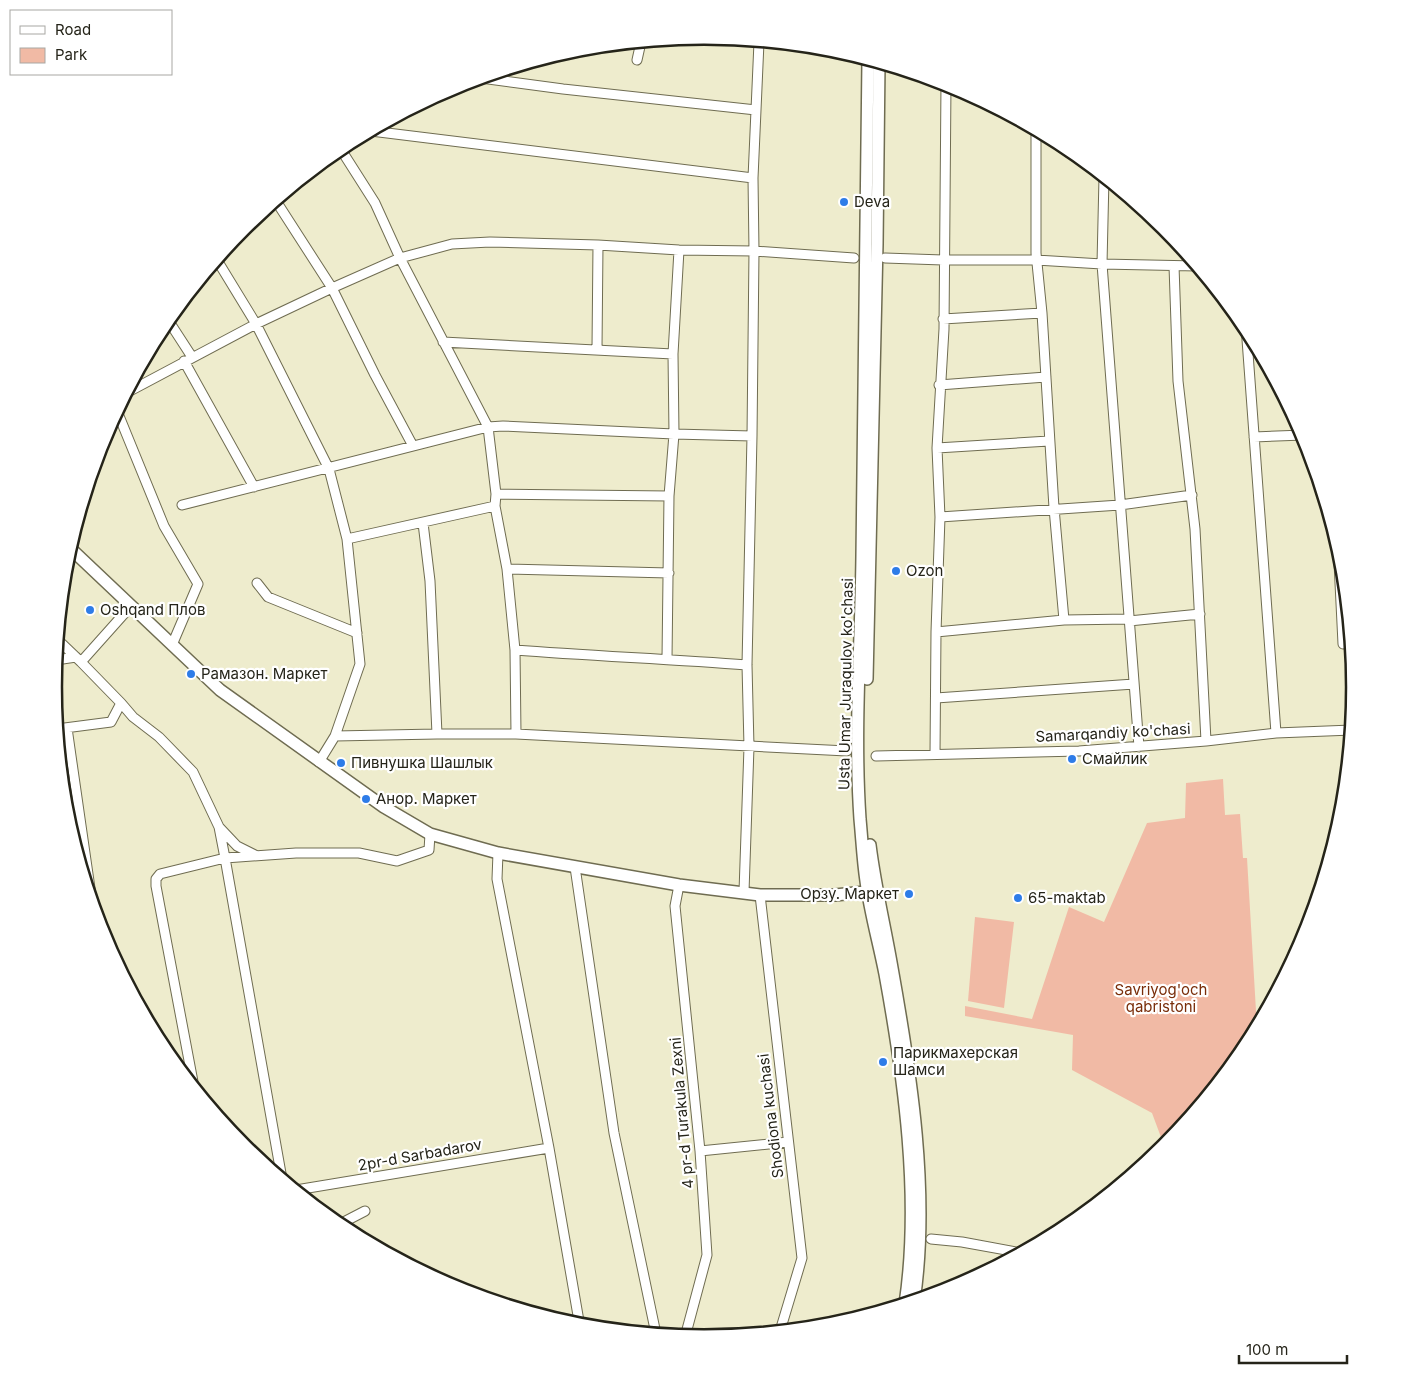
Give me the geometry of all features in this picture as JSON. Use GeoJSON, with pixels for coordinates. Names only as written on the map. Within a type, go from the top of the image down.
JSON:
{"type":"FeatureCollection","features":[{"type":"Feature","properties":{"kind":"main road","name":"Usta Umar Juraqulov ko'chasi"},"geometry":{"type":"LineString","coordinates":[[868,66],[862,565],[857,742],[860,818],[905,1107],[910,1177],[911,1248],[906,1298]]}},
{"type":"Feature","properties":{"kind":"main road","name":"Usta Umar Juraqulov ko'chasi"},"geometry":{"type":"LineString","coordinates":[[879,69],[877,271],[865,738],[867,810],[872,892],[892,968],[914,1113],[919,1223],[918,1270],[915,1295]]}},
{"type":"Feature","properties":{"kind":"main road"},"geometry":{"type":"LineString","coordinates":[[76,554],[220,690],[384,807],[430,834],[498,853],[679,885],[760,895],[835,895],[872,892]]}},
{"type":"Feature","properties":{"kind":"street"},"geometry":{"type":"LineString","coordinates":[[744,892],[752,436],[754,251],[752,178],[759,47]]}},
{"type":"Feature","properties":{"kind":"street"},"geometry":{"type":"LineString","coordinates":[[637,60],[640,48]]}},
{"type":"Feature","properties":{"kind":"street"},"geometry":{"type":"LineString","coordinates":[[495,80],[756,110]]}},
{"type":"Feature","properties":{"kind":"street"},"geometry":{"type":"LineString","coordinates":[[935,754],[936,632],[940,517],[937,448],[943,319],[946,92]]}},
{"type":"Feature","properties":{"kind":"street"},"geometry":{"type":"LineString","coordinates":[[381,132],[752,178]]}},
{"type":"Feature","properties":{"kind":"street"},"geometry":{"type":"LineString","coordinates":[[1036,137],[1036,260],[1042,313],[1049,441],[1064,620]]}},
{"type":"Feature","properties":{"kind":"street"},"geometry":{"type":"LineString","coordinates":[[345,155],[375,202],[400,258],[488,427],[496,494],[495,506],[507,569],[515,650],[516,734]]}},
{"type":"Feature","properties":{"kind":"street"},"geometry":{"type":"LineString","coordinates":[[1107,187],[1102,264],[1139,747]]}},
{"type":"Feature","properties":{"kind":"street"},"geometry":{"type":"LineString","coordinates":[[279,205],[332,288],[413,446]]}},
{"type":"Feature","properties":{"kind":"street"},"geometry":{"type":"LineString","coordinates":[[136,387],[256,324],[332,288],[400,258],[452,244],[490,242],[598,245],[679,250],[754,251],[854,258]]}},
{"type":"Feature","properties":{"kind":"street"},"geometry":{"type":"LineString","coordinates":[[596,349],[598,245]]}},
{"type":"Feature","properties":{"kind":"street"},"geometry":{"type":"LineString","coordinates":[[667,659],[670,496],[674,434],[673,354],[679,250]]}},
{"type":"Feature","properties":{"kind":"street"},"geometry":{"type":"LineString","coordinates":[[885,258],[1036,260],[1190,266]]}},
{"type":"Feature","properties":{"kind":"street"},"geometry":{"type":"LineString","coordinates":[[220,265],[256,324],[329,469],[347,539],[360,664],[335,736],[319,762]]}},
{"type":"Feature","properties":{"kind":"street"},"geometry":{"type":"LineString","coordinates":[[1174,266],[1178,381],[1195,530],[1206,742]]}},
{"type":"Feature","properties":{"kind":"street"},"geometry":{"type":"LineString","coordinates":[[943,319],[1042,313]]}},
{"type":"Feature","properties":{"kind":"street"},"geometry":{"type":"LineString","coordinates":[[172,328],[254,487]]}},
{"type":"Feature","properties":{"kind":"street"},"geometry":{"type":"LineString","coordinates":[[443,342],[673,354]]}},
{"type":"Feature","properties":{"kind":"street"},"geometry":{"type":"LineString","coordinates":[[1247,344],[1276,733]]}},
{"type":"Feature","properties":{"kind":"street"},"geometry":{"type":"LineString","coordinates":[[939,385],[1046,377]]}},
{"type":"Feature","properties":{"kind":"street"},"geometry":{"type":"LineString","coordinates":[[121,420],[164,526],[198,584],[172,645]]}},
{"type":"Feature","properties":{"kind":"street"},"geometry":{"type":"LineString","coordinates":[[182,505],[488,427],[503,426],[752,436]]}},
{"type":"Feature","properties":{"kind":"street"},"geometry":{"type":"LineString","coordinates":[[1254,437],[1295,435]]}},
{"type":"Feature","properties":{"kind":"street"},"geometry":{"type":"LineString","coordinates":[[937,448],[1049,441]]}},
{"type":"Feature","properties":{"kind":"street"},"geometry":{"type":"LineString","coordinates":[[496,494],[670,496]]}},
{"type":"Feature","properties":{"kind":"street"},"geometry":{"type":"LineString","coordinates":[[940,517],[1120,505],[1192,495]]}},
{"type":"Feature","properties":{"kind":"street"},"geometry":{"type":"LineString","coordinates":[[347,539],[495,506]]}},
{"type":"Feature","properties":{"kind":"street"},"geometry":{"type":"LineString","coordinates":[[423,523],[430,581],[437,734]]}},
{"type":"Feature","properties":{"kind":"street"},"geometry":{"type":"LineString","coordinates":[[507,569],[669,573]]}},
{"type":"Feature","properties":{"kind":"street"},"geometry":{"type":"LineString","coordinates":[[257,583],[268,597],[357,633]]}},
{"type":"Feature","properties":{"kind":"street"},"geometry":{"type":"LineString","coordinates":[[1341,596],[1343,644]]}},
{"type":"Feature","properties":{"kind":"street"},"geometry":{"type":"LineString","coordinates":[[63,660],[78,660],[131,606]]}},
{"type":"Feature","properties":{"kind":"street"},"geometry":{"type":"LineString","coordinates":[[936,632],[1064,620],[1129,620],[1200,614]]}},
{"type":"Feature","properties":{"kind":"street"},"geometry":{"type":"LineString","coordinates":[[63,645],[133,717],[160,737],[193,772],[219,827],[280,1171]]}},
{"type":"Feature","properties":{"kind":"street"},"geometry":{"type":"LineString","coordinates":[[515,650],[747,665]]}},
{"type":"Feature","properties":{"kind":"street"},"geometry":{"type":"LineString","coordinates":[[936,698],[1134,684]]}},
{"type":"Feature","properties":{"kind":"street"},"geometry":{"type":"LineString","coordinates":[[63,728],[111,722],[121,703]]}},
{"type":"Feature","properties":{"kind":"street","name":"Samarqandiy ko'chasi"},"geometry":{"type":"LineString","coordinates":[[876,756],[1079,751],[1206,742],[1276,733],[1346,730]]}},
{"type":"Feature","properties":{"kind":"street"},"geometry":{"type":"LineString","coordinates":[[335,736],[516,734],[847,752]]}},
{"type":"Feature","properties":{"kind":"street"},"geometry":{"type":"LineString","coordinates":[[64,739],[83,850]]}},
{"type":"Feature","properties":{"kind":"street"},"geometry":{"type":"LineString","coordinates":[[219,827],[237,846],[256,856]]}},
{"type":"Feature","properties":{"kind":"street"},"geometry":{"type":"LineString","coordinates":[[192,1074],[156,879],[160,874],[225,858],[296,853],[359,853],[397,861],[430,850],[430,834]]}},
{"type":"Feature","properties":{"kind":"street"},"geometry":{"type":"LineString","coordinates":[[498,853],[497,879],[549,1148],[579,1318]]}},
{"type":"Feature","properties":{"kind":"street"},"geometry":{"type":"LineString","coordinates":[[575,867],[614,1133],[655,1328]]}},
{"type":"Feature","properties":{"kind":"street","name":"4 pr-d Turakula Zexni"},"geometry":{"type":"LineString","coordinates":[[679,885],[675,906],[700,1151],[707,1255],[687,1330]]}},
{"type":"Feature","properties":{"kind":"street","name":"Shodiona kuchasi"},"geometry":{"type":"LineString","coordinates":[[760,895],[802,1258],[782,1326]]}},
{"type":"Feature","properties":{"kind":"street"},"geometry":{"type":"LineString","coordinates":[[700,1151],[788,1142]]}},
{"type":"Feature","properties":{"kind":"street","name":"2pr-d Sarbadarov"},"geometry":{"type":"LineString","coordinates":[[303,1189],[549,1148]]}},
{"type":"Feature","properties":{"kind":"street"},"geometry":{"type":"LineString","coordinates":[[346,1221],[365,1211]]}},
{"type":"Feature","properties":{"kind":"street"},"geometry":{"type":"LineString","coordinates":[[931,1240],[962,1242],[1013,1251]]}},
{"type":"Feature","properties":{"kind":"green space","name":"Savriyog'och qabristoni"},"geometry":{"type":"Polygon","coordinates":[[[1223,779],[1225,815],[1240,814],[1243,858],[1247,858],[1256,1016],[1214,1079],[1162,1139],[1152,1113],[1072,1070],[1073,1035],[965,1016],[965,1006],[1032,1019],[1069,907],[1104,922],[1147,823],[1185,818],[1186,783],[1223,779]]]}},
{"type":"Feature","properties":{"kind":"green space"},"geometry":{"type":"Polygon","coordinates":[[[975,917],[1014,922],[1004,1008],[968,1001],[975,917]]]}},
{"type":"Feature","properties":{"kind":"place","name":"Deva"},"geometry":{"type":"Point","coordinates":[844,202]}},
{"type":"Feature","properties":{"kind":"place","name":"Ozon"},"geometry":{"type":"Point","coordinates":[896,571]}},
{"type":"Feature","properties":{"kind":"place","name":"Oshqand Плов"},"geometry":{"type":"Point","coordinates":[90,610]}},
{"type":"Feature","properties":{"kind":"place","name":"Рамазон. Маркет"},"geometry":{"type":"Point","coordinates":[191,674]}},
{"type":"Feature","properties":{"kind":"place","name":"Смайлик"},"geometry":{"type":"Point","coordinates":[1072,759]}},
{"type":"Feature","properties":{"kind":"place","name":"Пивнушка Шашлык"},"geometry":{"type":"Point","coordinates":[341,763]}},
{"type":"Feature","properties":{"kind":"place","name":"Анор. Маркет"},"geometry":{"type":"Point","coordinates":[366,799]}},
{"type":"Feature","properties":{"kind":"place","name":"Орзу. Маркет"},"geometry":{"type":"Point","coordinates":[909,894]}},
{"type":"Feature","properties":{"kind":"place","name":"65-maktab"},"geometry":{"type":"Point","coordinates":[1018,898]}},
{"type":"Feature","properties":{"kind":"place","name":"Парикмахерская Шамси"},"geometry":{"type":"Point","coordinates":[883,1062]}}]}
